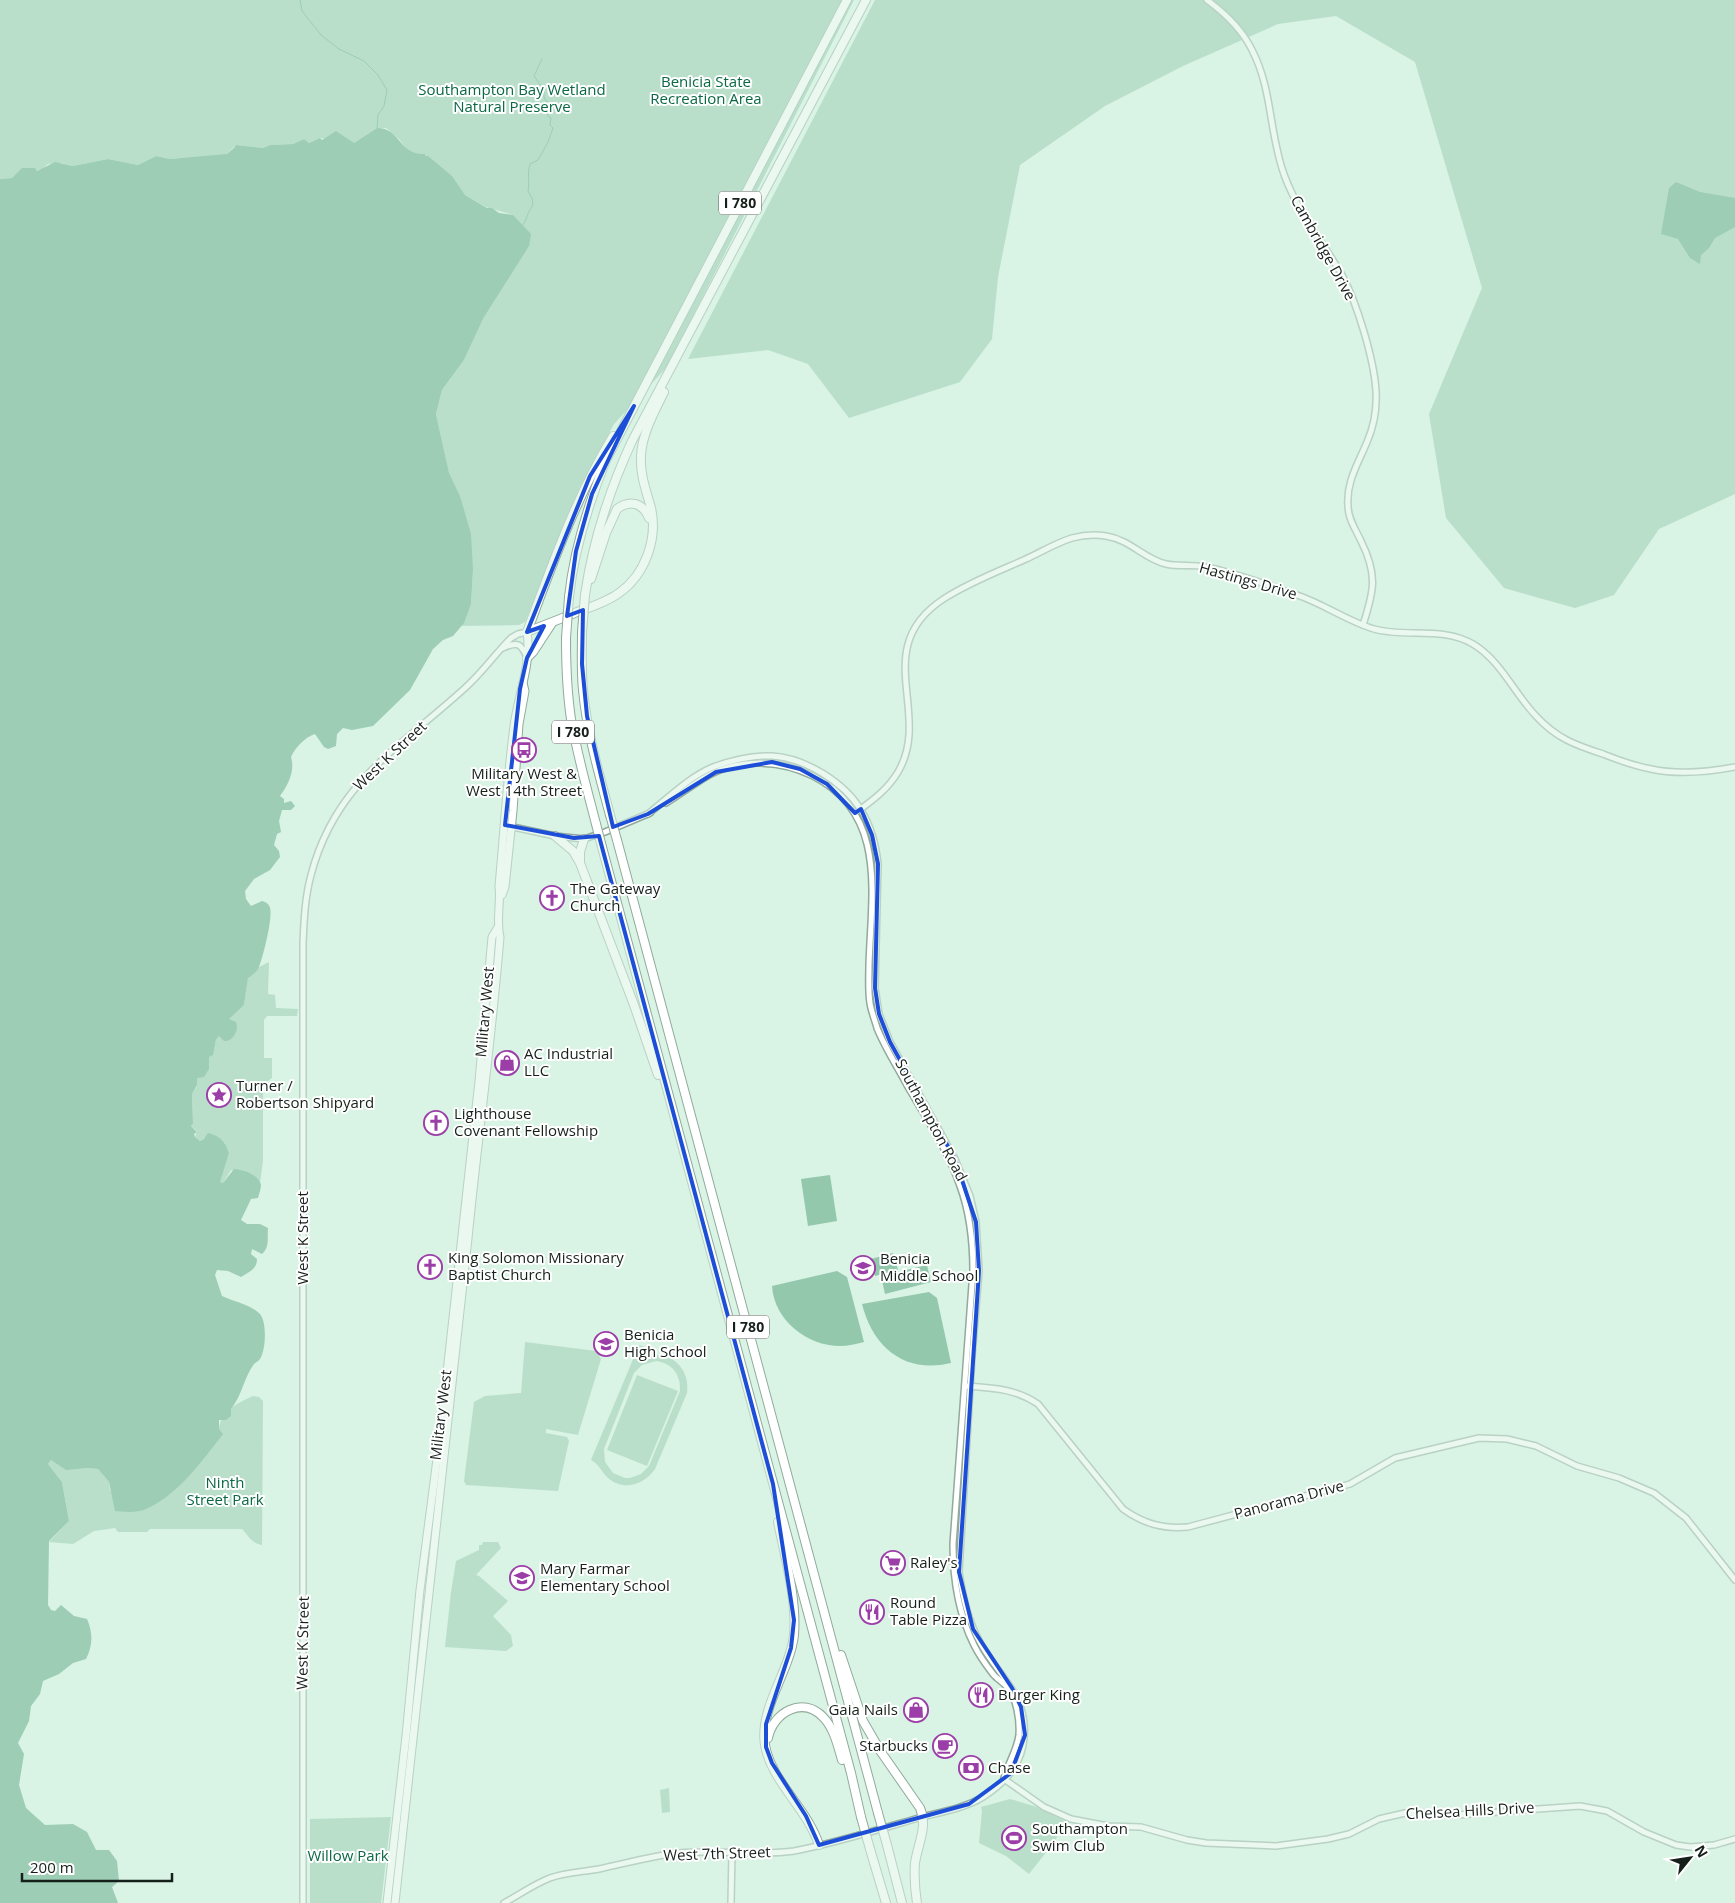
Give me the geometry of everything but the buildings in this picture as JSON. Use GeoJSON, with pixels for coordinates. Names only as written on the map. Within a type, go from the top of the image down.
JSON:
{"type":"FeatureCollection","features":[{"type":"Feature","properties":{"kind":"highway","name":"I 780"},"geometry":{"type":"LineString","coordinates":[[847,0],[606,460],[592,494],[576,551],[569,597],[566,638],[566,680],[576,749],[861,1817],[886,1903]]}},
{"type":"Feature","properties":{"kind":"highway","name":"I 780"},"geometry":{"type":"LineString","coordinates":[[866,0],[632,441],[609,494],[593,546],[585,595],[582,632],[583,682],[587,716],[598,771],[902,1903]]}},
{"type":"Feature","properties":{"kind":"highway"},"geometry":{"type":"LineString","coordinates":[[527,632],[602,603],[619,593],[632,582],[645,561],[649,551],[652,525],[651,508],[640,469],[641,453],[651,421],[681,358],[684,344]]}},
{"type":"Feature","properties":{"kind":"highway"},"geometry":{"type":"LineString","coordinates":[[527,632],[568,526],[590,476],[616,431],[634,406]]}},
{"type":"Feature","properties":{"kind":"highway"},"geometry":{"type":"LineString","coordinates":[[585,595],[609,525],[617,509],[630,503],[637,504],[647,512],[652,525]]}},
{"type":"Feature","properties":{"kind":"highway"},"geometry":{"type":"LineString","coordinates":[[527,658],[552,622]]}},
{"type":"Feature","properties":{"kind":"highway"},"geometry":{"type":"LineString","coordinates":[[554,836],[573,851],[580,863],[634,1006],[678,1131]]}},
{"type":"Feature","properties":{"kind":"highway"},"geometry":{"type":"LineString","coordinates":[[580,863],[580,852],[584,839]]}},
{"type":"Feature","properties":{"kind":"highway"},"geometry":{"type":"LineString","coordinates":[[773,1484],[793,1609],[794,1635],[787,1664],[766,1724],[765,1741],[778,1775],[806,1816],[814,1830],[818,1845]]}},
{"type":"Feature","properties":{"kind":"highway"},"geometry":{"type":"LineString","coordinates":[[822,1605],[835,1637],[863,1721],[924,1817],[924,1825],[915,1864],[914,1878],[917,1903]]}},
{"type":"Feature","properties":{"kind":"highway"},"geometry":{"type":"LineString","coordinates":[[768,1753],[770,1731],[778,1717],[784,1712],[794,1709],[815,1711],[828,1723],[847,1775],[852,1783]]}},
{"type":"Feature","properties":{"kind":"main road","name":"Military West"},"geometry":{"type":"LineString","coordinates":[[395,1903],[421,1651],[439,1511],[486,1082],[500,937],[498,927],[500,899],[505,887],[508,826],[519,724],[525,691],[523,682],[527,658],[527,632]]}},
{"type":"Feature","properties":{"kind":"main road","name":"Military West"},"geometry":{"type":"LineString","coordinates":[[387,1903],[421,1582],[440,1436],[479,1081],[490,954],[492,937],[498,927]]}},
{"type":"Feature","properties":{"kind":"street","name":"Cambridge Drive"},"geometry":{"type":"LineString","coordinates":[[1207,0],[1233,22],[1243,34],[1258,63],[1266,89],[1279,162],[1299,209],[1333,261],[1351,296],[1358,314],[1374,374],[1377,405],[1375,417],[1372,430],[1350,479],[1348,507],[1350,517],[1368,555],[1372,570],[1373,592],[1362,625]]}},
{"type":"Feature","properties":{"kind":"street","name":"Hastings Drive"},"geometry":{"type":"LineString","coordinates":[[858,811],[884,790],[898,772],[904,758],[908,738],[904,678],[905,659],[908,640],[921,619],[938,602],[948,596],[1072,538],[1091,535],[1123,540],[1160,562],[1209,567],[1300,596],[1362,625],[1387,631],[1441,633],[1465,640],[1484,652],[1494,662],[1528,707],[1544,724],[1563,740],[1584,748],[1651,769],[1672,772],[1703,772],[1735,767]]}},
{"type":"Feature","properties":{"kind":"street","name":"West K Street"},"geometry":{"type":"LineString","coordinates":[[303,1903],[302,943],[308,889],[330,824],[356,785],[386,755],[475,679],[516,634],[527,632]]}},
{"type":"Feature","properties":{"kind":"street"},"geometry":{"type":"LineString","coordinates":[[501,649],[512,644],[519,645],[522,647],[527,658]]}},
{"type":"Feature","properties":{"kind":"street","name":"Southampton Road"},"geometry":{"type":"LineString","coordinates":[[508,826],[554,836],[584,839],[648,814],[702,772],[738,759],[754,756],[783,758],[810,768],[841,788],[858,811],[872,864],[869,988],[873,1014],[884,1044],[950,1162],[960,1186],[973,1245],[967,1386],[953,1544],[953,1573],[960,1608],[968,1632],[993,1674],[1007,1687],[1016,1708],[1019,1733],[1004,1779]]}},
{"type":"Feature","properties":{"kind":"street","name":"Panorama Drive"},"geometry":{"type":"LineString","coordinates":[[967,1386],[1007,1389],[1028,1397],[1038,1404],[1123,1509],[1141,1520],[1156,1526],[1188,1527],[1325,1492],[1360,1480],[1395,1458],[1460,1441],[1479,1438],[1507,1439],[1536,1446],[1577,1466],[1619,1478],[1654,1493],[1686,1518],[1735,1580]]}},
{"type":"Feature","properties":{"kind":"street"},"geometry":{"type":"LineString","coordinates":[[924,1817],[969,1804],[982,1797],[1004,1779]]}},
{"type":"Feature","properties":{"kind":"street","name":"Chelsea Hills Drive"},"geometry":{"type":"LineString","coordinates":[[1004,1779],[1044,1807],[1071,1819],[1108,1826],[1140,1827],[1206,1843],[1276,1846],[1328,1839],[1349,1834],[1379,1819],[1406,1813],[1457,1815],[1580,1806],[1607,1811],[1644,1832],[1676,1845],[1706,1846],[1735,1839]]}},
{"type":"Feature","properties":{"kind":"street","name":"West 7th Street"},"geometry":{"type":"LineString","coordinates":[[504,1903],[548,1879],[563,1874],[599,1869],[624,1862],[671,1854],[794,1851],[924,1817]]}},
{"type":"Feature","properties":{"kind":"street"},"geometry":{"type":"LineString","coordinates":[[731,1903],[732,1852]]}},
{"type":"Feature","properties":{"kind":"highlighted area"},"geometry":{"type":"Polygon","coordinates":[[[634,406],[592,494],[576,551],[567,616],[583,610],[582,664],[587,716],[613,827],[648,814],[716,772],[772,762],[800,769],[827,784],[855,813],[861,809],[872,835],[878,864],[875,988],[879,1014],[890,1042],[955,1159],[976,1222],[979,1271],[959,1572],[973,1629],[1012,1688],[1021,1707],[1025,1735],[1011,1773],[969,1804],[819,1845],[806,1816],[772,1763],[766,1747],[766,1724],[791,1648],[794,1620],[773,1484],[599,836],[574,838],[505,825],[520,689],[527,658],[544,626],[527,632],[590,476],[634,406]]]}},
{"type":"Feature","properties":{"kind":"green space"},"geometry":{"type":"Polygon","coordinates":[[[0,0],[854,0],[667,367],[614,424],[580,487],[525,622],[519,625],[461,626],[471,604],[473,570],[460,496],[449,474],[436,414],[442,390],[464,360],[484,317],[513,215],[486,207],[465,195],[449,174],[425,157],[408,151],[399,139],[386,128],[377,128],[354,143],[320,138],[309,143],[304,139],[293,144],[270,145],[263,148],[236,145],[227,154],[217,156],[170,159],[156,156],[138,165],[108,159],[73,166],[61,163],[48,164],[42,169],[12,178],[0,179],[0,0]]]}},
{"type":"Feature","properties":{"kind":"green space"},"geometry":{"type":"Polygon","coordinates":[[[875,0],[1735,0],[1735,494],[1659,529],[1614,595],[1575,608],[1504,588],[1446,518],[1429,414],[1482,288],[1415,62],[1336,16],[1278,24],[1183,66],[1105,106],[1020,165],[998,277],[992,339],[960,382],[849,418],[808,364],[768,350],[688,359],[875,0]]]}},
{"type":"Feature","properties":{"kind":"green space"},"geometry":{"type":"Polygon","coordinates":[[[269,962],[268,994],[275,995],[276,1008],[298,1009],[297,1016],[267,1016],[264,1020],[264,1058],[272,1058],[272,1078],[265,1083],[263,1088],[263,1160],[260,1183],[253,1175],[231,1170],[223,1183],[219,1182],[229,1153],[224,1143],[218,1138],[210,1137],[200,1141],[195,1137],[197,1131],[191,1126],[193,1124],[192,1094],[197,1086],[197,1078],[209,1064],[209,1057],[213,1054],[216,1040],[219,1036],[235,1035],[237,1026],[228,1019],[244,1005],[248,977],[254,974],[259,967],[269,962]]]}},
{"type":"Feature","properties":{"kind":"green space"},"geometry":{"type":"Polygon","coordinates":[[[830,1175],[837,1221],[808,1226],[801,1179],[830,1175]]]}},
{"type":"Feature","properties":{"kind":"green space"},"geometry":{"type":"Polygon","coordinates":[[[893,1253],[898,1270],[875,1276],[871,1259],[893,1253]]]}},
{"type":"Feature","properties":{"kind":"green space"},"geometry":{"type":"Polygon","coordinates":[[[927,1265],[931,1282],[885,1294],[881,1276],[927,1265]]]}},
{"type":"Feature","properties":{"kind":"green space"},"geometry":{"type":"Polygon","coordinates":[[[837,1271],[847,1277],[864,1342],[843,1346],[828,1345],[805,1336],[794,1329],[786,1320],[774,1298],[772,1286],[837,1271]]]}},
{"type":"Feature","properties":{"kind":"green space"},"geometry":{"type":"Polygon","coordinates":[[[929,1292],[937,1298],[951,1363],[919,1365],[893,1354],[874,1333],[862,1304],[929,1292]]]}},
{"type":"Feature","properties":{"kind":"green space"},"geometry":{"type":"Polygon","coordinates":[[[525,1342],[596,1351],[601,1359],[578,1435],[546,1429],[546,1433],[567,1437],[569,1441],[558,1491],[466,1485],[464,1481],[474,1402],[485,1396],[521,1393],[525,1342]]]}},
{"type":"Feature","properties":{"kind":"green space"},"geometry":{"type":"Polygon","coordinates":[[[639,1345],[645,1347],[641,1358],[659,1355],[675,1361],[685,1375],[687,1393],[655,1469],[650,1475],[633,1485],[620,1484],[613,1482],[591,1460],[639,1345]],[[656,1361],[642,1365],[634,1373],[604,1449],[605,1462],[613,1473],[625,1478],[641,1474],[649,1466],[680,1391],[679,1379],[674,1370],[662,1362],[656,1361]]]}},
{"type":"Feature","properties":{"kind":"green space"},"geometry":{"type":"Polygon","coordinates":[[[637,1375],[678,1391],[647,1466],[607,1450],[637,1375]]]}},
{"type":"Feature","properties":{"kind":"green space","name":"Ninth Street Park"},"geometry":{"type":"Polygon","coordinates":[[[253,1396],[259,1397],[263,1401],[262,1545],[253,1541],[242,1529],[150,1529],[147,1532],[118,1532],[115,1528],[94,1531],[73,1544],[49,1542],[69,1521],[62,1482],[48,1464],[51,1460],[66,1469],[98,1469],[109,1482],[110,1491],[219,1429],[220,1422],[231,1408],[253,1396]]]}},
{"type":"Feature","properties":{"kind":"green space"},"geometry":{"type":"Polygon","coordinates":[[[483,1542],[498,1542],[501,1548],[476,1575],[508,1601],[493,1616],[511,1635],[513,1646],[506,1651],[445,1647],[456,1561],[479,1550],[479,1545],[482,1545],[483,1542]]]}},
{"type":"Feature","properties":{"kind":"green space"},"geometry":{"type":"Polygon","coordinates":[[[669,1788],[670,1812],[662,1813],[660,1790],[669,1788]]]}},
{"type":"Feature","properties":{"kind":"green space"},"geometry":{"type":"Polygon","coordinates":[[[1010,1799],[1037,1807],[1065,1821],[1055,1841],[1029,1874],[1006,1856],[979,1843],[981,1807],[1010,1799]]]}},
{"type":"Feature","properties":{"kind":"green space","name":"Willow Park"},"geometry":{"type":"Polygon","coordinates":[[[391,1817],[381,1903],[310,1903],[310,1819],[391,1817]]]}},
{"type":"Feature","properties":{"kind":"shaded area"},"geometry":{"type":"Polygon","coordinates":[[[377,128],[391,132],[409,150],[428,156],[452,176],[465,195],[499,213],[513,215],[531,234],[529,246],[484,317],[464,360],[442,390],[436,414],[449,473],[460,496],[471,534],[473,570],[471,604],[464,623],[453,636],[443,640],[433,649],[410,690],[373,726],[352,730],[343,728],[337,734],[336,746],[328,749],[324,747],[315,734],[301,743],[291,757],[290,777],[280,796],[284,799],[284,803],[291,801],[295,806],[291,810],[282,810],[279,821],[281,832],[277,834],[274,845],[279,851],[280,857],[270,870],[254,879],[245,891],[246,899],[251,906],[262,901],[267,903],[270,908],[269,928],[263,955],[259,967],[248,978],[244,1005],[229,1019],[236,1022],[236,1033],[227,1041],[224,1041],[219,1036],[216,1040],[213,1055],[209,1057],[209,1069],[204,1077],[197,1078],[197,1085],[192,1094],[193,1124],[191,1126],[197,1132],[194,1134],[195,1137],[200,1141],[208,1133],[216,1136],[224,1142],[229,1153],[220,1182],[223,1183],[234,1169],[254,1175],[260,1181],[258,1198],[251,1199],[241,1220],[247,1224],[260,1224],[268,1228],[268,1242],[265,1251],[262,1254],[252,1249],[251,1254],[257,1259],[256,1265],[241,1277],[228,1271],[217,1270],[215,1275],[222,1296],[247,1305],[260,1314],[265,1329],[264,1349],[260,1359],[251,1369],[231,1409],[231,1416],[226,1420],[219,1420],[219,1429],[223,1434],[189,1476],[158,1503],[139,1511],[115,1511],[109,1482],[98,1469],[66,1470],[51,1460],[48,1464],[62,1482],[69,1521],[49,1541],[48,1605],[51,1610],[55,1611],[61,1605],[74,1616],[87,1619],[91,1634],[91,1644],[86,1659],[73,1663],[59,1674],[43,1681],[40,1694],[31,1706],[29,1721],[18,1743],[24,1754],[19,1785],[26,1808],[45,1825],[73,1824],[87,1832],[96,1850],[109,1850],[117,1861],[119,1881],[112,1887],[118,1903],[0,1903],[0,179],[12,178],[22,168],[35,168],[37,171],[55,162],[73,166],[108,159],[138,165],[156,156],[170,159],[227,154],[236,145],[263,148],[270,145],[293,144],[304,139],[309,143],[320,138],[322,140],[336,131],[354,143],[377,128]]]}},
{"type":"Feature","properties":{"kind":"shaded area"},"geometry":{"type":"Polygon","coordinates":[[[1676,182],[1700,192],[1735,198],[1735,227],[1715,238],[1709,248],[1701,255],[1700,264],[1690,258],[1678,239],[1661,234],[1669,188],[1676,182]]]}},
{"type":"Feature","properties":{"kind":"waterway"},"geometry":{"type":"LineString","coordinates":[[300,0],[302,11],[321,35],[339,49],[364,61],[378,75],[387,90],[384,106],[378,115],[377,128]]}},
{"type":"Feature","properties":{"kind":"waterway"},"geometry":{"type":"LineString","coordinates":[[523,225],[533,205],[528,191],[530,164],[538,160],[553,128],[550,125],[551,118],[547,115],[550,109],[544,97],[544,90],[534,76],[542,59]]}},
{"type":"Feature","properties":{"kind":"place","name":"Military West & West 14th Street"},"geometry":{"type":"Point","coordinates":[524,750]}},
{"type":"Feature","properties":{"kind":"place","name":"The Gateway Church"},"geometry":{"type":"Point","coordinates":[552,898]}},
{"type":"Feature","properties":{"kind":"place","name":"AC Industrial LLC"},"geometry":{"type":"Point","coordinates":[507,1063]}},
{"type":"Feature","properties":{"kind":"place","name":"Turner / Robertson Shipyard"},"geometry":{"type":"Point","coordinates":[219,1095]}},
{"type":"Feature","properties":{"kind":"place","name":"Lighthouse Covenant Fellowship"},"geometry":{"type":"Point","coordinates":[436,1123]}},
{"type":"Feature","properties":{"kind":"place","name":"King Solomon Missionary Baptist Church"},"geometry":{"type":"Point","coordinates":[430,1267]}},
{"type":"Feature","properties":{"kind":"place","name":"Benicia Middle School"},"geometry":{"type":"Point","coordinates":[863,1268]}},
{"type":"Feature","properties":{"kind":"place","name":"Benicia High School"},"geometry":{"type":"Point","coordinates":[606,1344]}},
{"type":"Feature","properties":{"kind":"place","name":"Raley's"},"geometry":{"type":"Point","coordinates":[893,1563]}},
{"type":"Feature","properties":{"kind":"place","name":"Mary Farmar Elementary School"},"geometry":{"type":"Point","coordinates":[522,1578]}},
{"type":"Feature","properties":{"kind":"place","name":"Round Table Pizza"},"geometry":{"type":"Point","coordinates":[872,1612]}},
{"type":"Feature","properties":{"kind":"place","name":"Burger King"},"geometry":{"type":"Point","coordinates":[981,1695]}},
{"type":"Feature","properties":{"kind":"place","name":"Gaia Nails"},"geometry":{"type":"Point","coordinates":[916,1710]}},
{"type":"Feature","properties":{"kind":"place","name":"Starbucks"},"geometry":{"type":"Point","coordinates":[945,1746]}},
{"type":"Feature","properties":{"kind":"place","name":"Chase"},"geometry":{"type":"Point","coordinates":[971,1768]}},
{"type":"Feature","properties":{"kind":"place","name":"Southampton Swim Club"},"geometry":{"type":"Point","coordinates":[1014,1838]}},
{"type":"Feature","properties":{"kind":"park label","name":"Benicia State Recreation Area"},"geometry":{"type":"Point","coordinates":[706,90]}},
{"type":"Feature","properties":{"kind":"park label","name":"Southampton Bay Wetland Natural Preserve"},"geometry":{"type":"Point","coordinates":[512,98]}}]}
